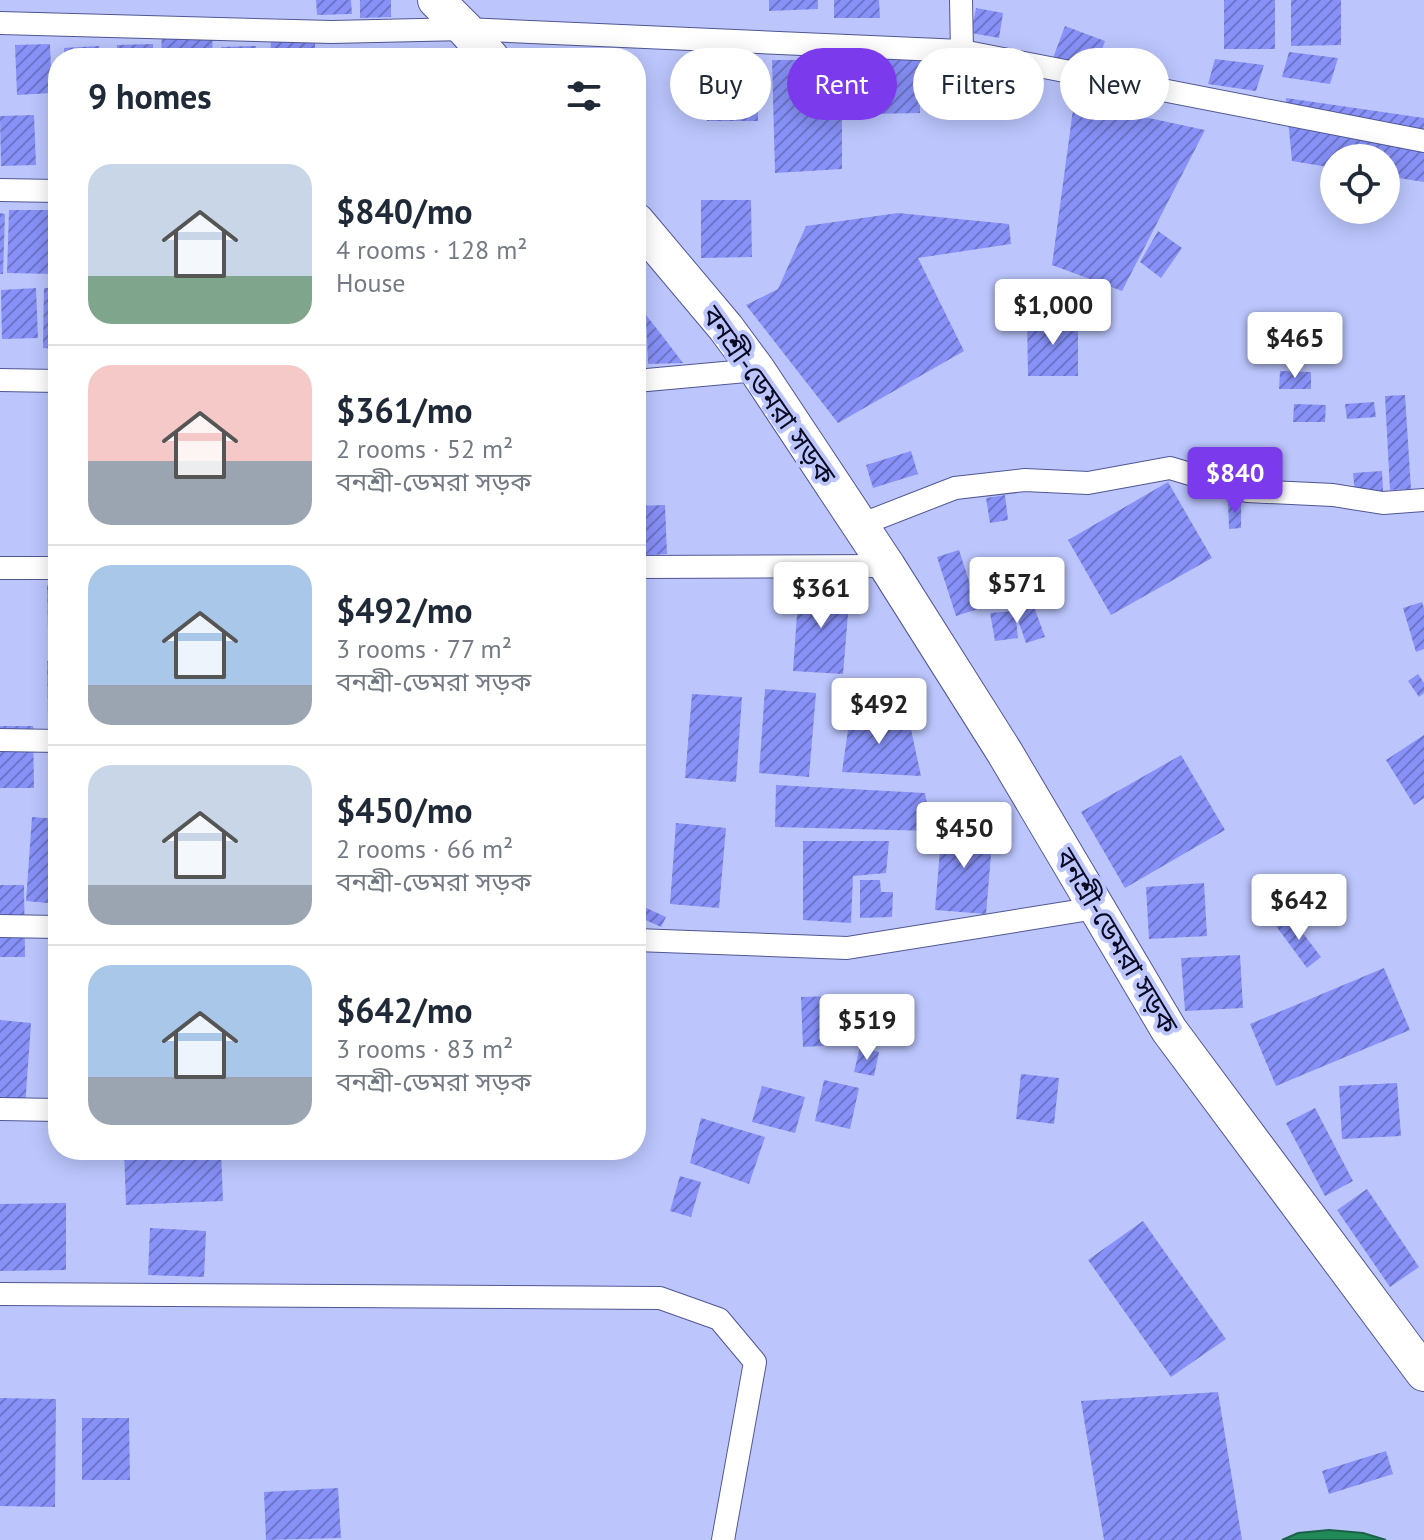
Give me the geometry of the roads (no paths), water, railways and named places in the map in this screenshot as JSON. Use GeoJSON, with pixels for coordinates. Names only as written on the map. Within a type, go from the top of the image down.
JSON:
{"type":"FeatureCollection","features":[{"type":"Feature","properties":{"kind":"main road"},"geometry":{"type":"LineString","coordinates":[[436,0],[482,48]]}},
{"type":"Feature","properties":{"kind":"main road","name":"বনশ্রী-ডেমরা সড়ক"},"geometry":{"type":"LineString","coordinates":[[646,233],[757,370],[887,566],[1005,753],[1169,1030],[1424,1373]]}},
{"type":"Feature","properties":{"kind":"street"},"geometry":{"type":"LineString","coordinates":[[961,0],[962,48]]}},
{"type":"Feature","properties":{"kind":"street"},"geometry":{"type":"LineString","coordinates":[[0,23],[332,32],[465,29],[913,49]]}},
{"type":"Feature","properties":{"kind":"street"},"geometry":{"type":"LineString","coordinates":[[1044,67],[1424,141]]}},
{"type":"Feature","properties":{"kind":"street"},"geometry":{"type":"LineString","coordinates":[[0,190],[48,191]]}},
{"type":"Feature","properties":{"kind":"street"},"geometry":{"type":"LineString","coordinates":[[646,380],[757,370]]}},
{"type":"Feature","properties":{"kind":"street"},"geometry":{"type":"LineString","coordinates":[[0,380],[48,381]]}},
{"type":"Feature","properties":{"kind":"street"},"geometry":{"type":"LineString","coordinates":[[860,525],[955,488],[1025,480],[1088,483],[1170,468],[1247,491],[1333,495],[1383,503],[1424,500]]}},
{"type":"Feature","properties":{"kind":"street"},"geometry":{"type":"LineString","coordinates":[[646,567],[887,566]]}},
{"type":"Feature","properties":{"kind":"street"},"geometry":{"type":"LineString","coordinates":[[0,568],[48,568]]}},
{"type":"Feature","properties":{"kind":"street"},"geometry":{"type":"LineString","coordinates":[[0,740],[48,741]]}},
{"type":"Feature","properties":{"kind":"street"},"geometry":{"type":"LineString","coordinates":[[646,940],[847,948],[1096,908]]}},
{"type":"Feature","properties":{"kind":"street"},"geometry":{"type":"LineString","coordinates":[[0,926],[48,927]]}},
{"type":"Feature","properties":{"kind":"street"},"geometry":{"type":"LineString","coordinates":[[0,1109],[48,1110]]}},
{"type":"Feature","properties":{"kind":"street"},"geometry":{"type":"LineString","coordinates":[[0,1294],[660,1298],[719,1319],[755,1362],[723,1540]]}}]}
